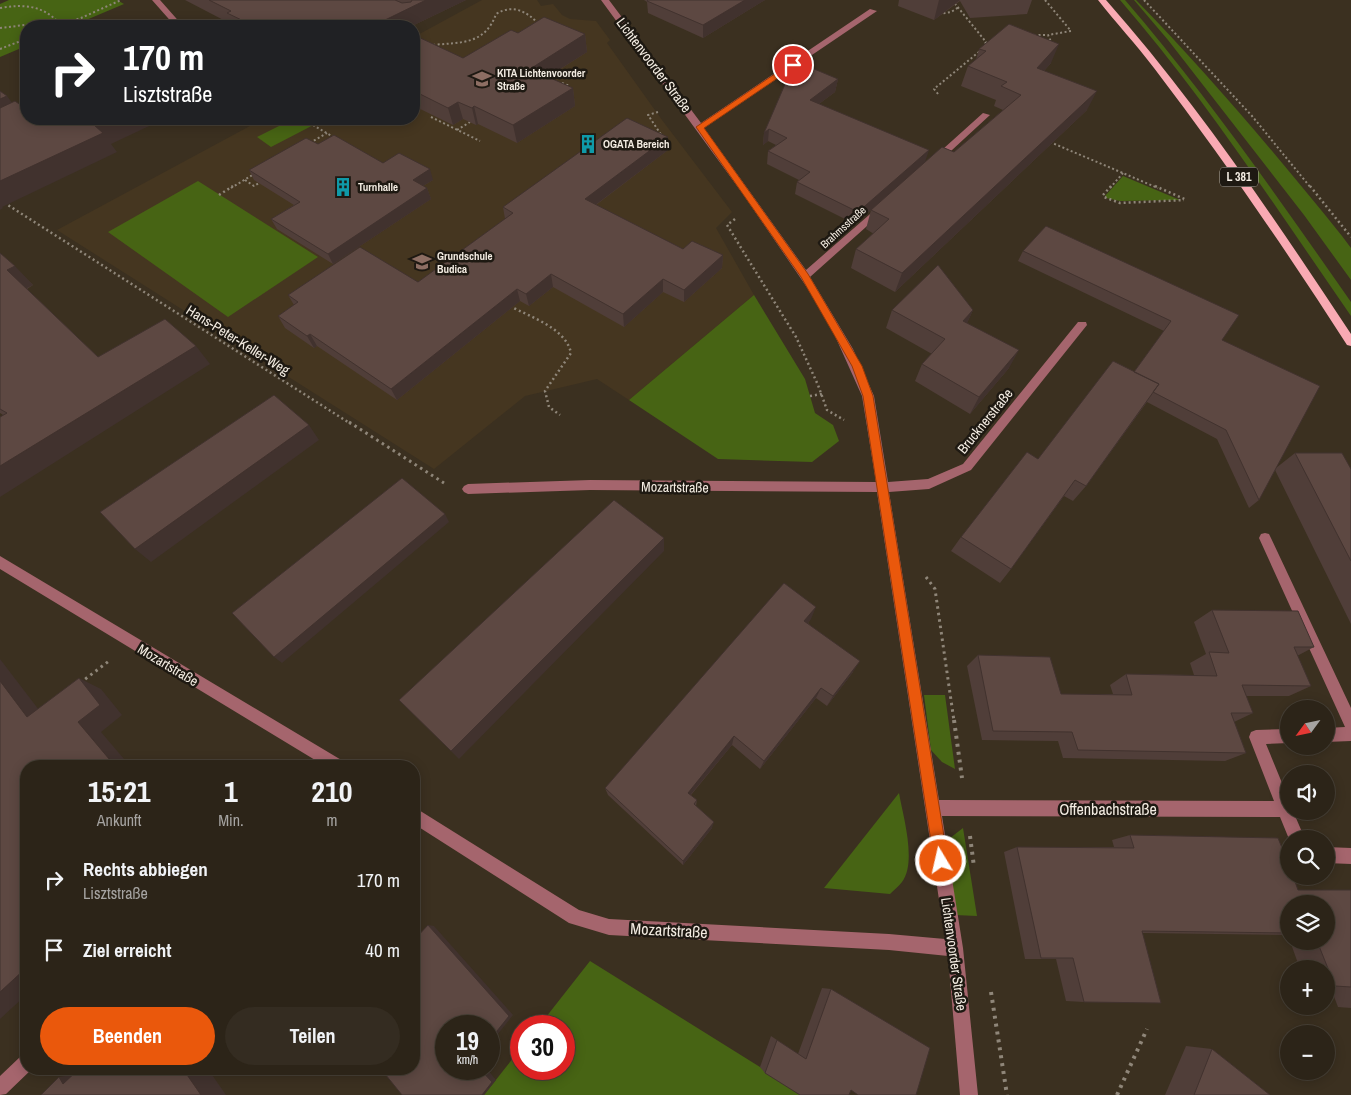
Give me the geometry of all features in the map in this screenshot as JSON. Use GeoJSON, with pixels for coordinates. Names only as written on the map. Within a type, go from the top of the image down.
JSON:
{"type":"FeatureCollection","features":[{"type":"Feature","properties":{"kind":"main road","name":"L 381"},"geometry":{"type":"LineString","coordinates":[[1102,0],[1144,48],[1242,182],[1306,273],[1351,342]]}},
{"type":"Feature","properties":{"kind":"street"},"geometry":{"type":"LineString","coordinates":[[156,0],[174,20]]}},
{"type":"Feature","properties":{"kind":"street","name":"Lichtenvoorder Straße"},"geometry":{"type":"LineString","coordinates":[[605,0],[700,127],[805,276],[857,366],[868,396],[955,948],[969,1095]]}},
{"type":"Feature","properties":{"kind":"street"},"geometry":{"type":"LineString","coordinates":[[700,127],[873,11]]}},
{"type":"Feature","properties":{"kind":"street"},"geometry":{"type":"LineString","coordinates":[[931,164],[986,115]]}},
{"type":"Feature","properties":{"kind":"street","name":"Brahmsstraße"},"geometry":{"type":"LineString","coordinates":[[805,276],[886,204]]}},
{"type":"Feature","properties":{"kind":"street","name":"Brucknerstraße"},"geometry":{"type":"LineString","coordinates":[[882,487],[929,484],[967,467],[1082,326]]}},
{"type":"Feature","properties":{"kind":"street","name":"Mozartstraße"},"geometry":{"type":"LineString","coordinates":[[468,489],[590,485],[882,487]]}},
{"type":"Feature","properties":{"kind":"street"},"geometry":{"type":"LineString","coordinates":[[1265,538],[1351,724]]}},
{"type":"Feature","properties":{"kind":"street","name":"Mozartstraße"},"geometry":{"type":"LineString","coordinates":[[0,562],[132,644],[328,760]]}},
{"type":"Feature","properties":{"kind":"street"},"geometry":{"type":"LineString","coordinates":[[1335,735],[1351,734]]}},
{"type":"Feature","properties":{"kind":"street"},"geometry":{"type":"LineString","coordinates":[[1280,736],[1256,737],[1280,799]]}},
{"type":"Feature","properties":{"kind":"street","name":"Offenbachstraße"},"geometry":{"type":"LineString","coordinates":[[932,808],[1280,809]]}},
{"type":"Feature","properties":{"kind":"street","name":"Mozartstraße"},"geometry":{"type":"LineString","coordinates":[[420,819],[575,917],[609,927],[889,942],[955,948]]}},
{"type":"Feature","properties":{"kind":"street"},"geometry":{"type":"LineString","coordinates":[[1335,855],[1351,856]]}},
{"type":"Feature","properties":{"kind":"street"},"geometry":{"type":"LineString","coordinates":[[0,1088],[20,1069]]}},
{"type":"Feature","properties":{"kind":"path"},"geometry":{"type":"LineString","coordinates":[[72,20],[121,0]]}},
{"type":"Feature","properties":{"kind":"path"},"geometry":{"type":"LineString","coordinates":[[938,94],[934,89],[982,50],[986,42],[952,0]]}},
{"type":"Feature","properties":{"kind":"path"},"geometry":{"type":"LineString","coordinates":[[1026,35],[1048,35],[1071,31],[1045,0]]}},
{"type":"Feature","properties":{"kind":"path"},"geometry":{"type":"LineString","coordinates":[[1144,0],[1252,116],[1351,237]]}},
{"type":"Feature","properties":{"kind":"path"},"geometry":{"type":"LineString","coordinates":[[0,8],[29,5],[48,12],[56,20]]}},
{"type":"Feature","properties":{"kind":"path"},"geometry":{"type":"LineString","coordinates":[[934,14],[951,12],[959,7]]}},
{"type":"Feature","properties":{"kind":"path"},"geometry":{"type":"LineString","coordinates":[[432,45],[481,37],[490,30],[496,14],[506,9],[518,8],[524,11],[543,28]]}},
{"type":"Feature","properties":{"kind":"path"},"geometry":{"type":"LineString","coordinates":[[0,28],[20,26]]}},
{"type":"Feature","properties":{"kind":"path"},"geometry":{"type":"LineString","coordinates":[[1044,42],[1051,42],[1048,35]]}},
{"type":"Feature","properties":{"kind":"path"},"geometry":{"type":"LineString","coordinates":[[0,49],[20,41]]}},
{"type":"Feature","properties":{"kind":"path"},"geometry":{"type":"LineString","coordinates":[[562,82],[570,86]]}},
{"type":"Feature","properties":{"kind":"path"},"geometry":{"type":"LineString","coordinates":[[431,117],[480,141]]}},
{"type":"Feature","properties":{"kind":"path"},"geometry":{"type":"LineString","coordinates":[[457,130],[470,122]]}},
{"type":"Feature","properties":{"kind":"path"},"geometry":{"type":"LineString","coordinates":[[313,125],[342,142]]}},
{"type":"Feature","properties":{"kind":"path"},"geometry":{"type":"LineString","coordinates":[[653,132],[659,130]]}},
{"type":"Feature","properties":{"kind":"path"},"geometry":{"type":"LineString","coordinates":[[302,147],[327,133]]}},
{"type":"Feature","properties":{"kind":"path"},"geometry":{"type":"LineString","coordinates":[[1047,140],[1187,200],[1120,203],[1107,199],[1103,195],[1123,173]]}},
{"type":"Feature","properties":{"kind":"path"},"geometry":{"type":"LineString","coordinates":[[219,194],[261,170]]}},
{"type":"Feature","properties":{"kind":"path"},"geometry":{"type":"LineString","coordinates":[[245,180],[254,186],[259,183]]}},
{"type":"Feature","properties":{"kind":"path","name":"Hans-Peter-Keller-Weg"},"geometry":{"type":"LineString","coordinates":[[0,200],[446,483],[468,489]]}},
{"type":"Feature","properties":{"kind":"path"},"geometry":{"type":"LineString","coordinates":[[754,204],[727,225],[787,318],[813,369],[827,410],[874,435]]}},
{"type":"Feature","properties":{"kind":"path"},"geometry":{"type":"LineString","coordinates":[[502,302],[564,337],[571,348],[571,354],[545,391],[549,407],[560,414]]}},
{"type":"Feature","properties":{"kind":"path"},"geometry":{"type":"LineString","coordinates":[[810,396],[822,394]]}},
{"type":"Feature","properties":{"kind":"path"},"geometry":{"type":"LineString","coordinates":[[78,684],[132,644]]}},
{"type":"Feature","properties":{"kind":"path"},"geometry":{"type":"LineString","coordinates":[[991,987],[1007,1095]]}},
{"type":"Feature","properties":{"kind":"path"},"geometry":{"type":"LineString","coordinates":[[1117,1095],[1147,1029]]}},
{"type":"Feature","properties":{"kind":"shaded area","name":"Grundschule Budica"},"geometry":{"type":"Polygon","coordinates":[[[482,0],[537,0],[541,6],[553,4],[562,15],[570,19],[596,21],[610,40],[607,43],[662,120],[732,212],[716,228],[754,295],[629,400],[597,379],[525,396],[434,469],[57,230],[252,125],[420,125],[420,34],[482,0]]]}},
{"type":"Feature","properties":{"kind":"green space"},"geometry":{"type":"Polygon","coordinates":[[[9,0],[117,0],[124,4],[86,20],[20,20],[20,49],[0,57],[0,4],[9,0]]]}},
{"type":"Feature","properties":{"kind":"green space"},"geometry":{"type":"Polygon","coordinates":[[[1120,0],[1125,0],[1155,36],[1242,148],[1351,302],[1351,316],[1211,115],[1120,0]]]}},
{"type":"Feature","properties":{"kind":"green space"},"geometry":{"type":"Polygon","coordinates":[[[1134,0],[1163,28],[1216,86],[1342,236],[1351,248],[1351,280],[1304,215],[1168,40],[1134,0]]]}},
{"type":"Feature","properties":{"kind":"green space"},"geometry":{"type":"Polygon","coordinates":[[[281,125],[313,125],[271,147],[257,137],[281,125]]]}},
{"type":"Feature","properties":{"kind":"green space"},"geometry":{"type":"Polygon","coordinates":[[[1123,176],[1180,200],[1120,201],[1106,198],[1105,196],[1123,176]]]}},
{"type":"Feature","properties":{"kind":"green space"},"geometry":{"type":"Polygon","coordinates":[[[198,181],[318,257],[228,317],[108,232],[198,181]]]}},
{"type":"Feature","properties":{"kind":"green space"},"geometry":{"type":"Polygon","coordinates":[[[754,295],[805,379],[815,413],[833,425],[839,441],[812,462],[718,459],[629,400],[754,295]]]}},
{"type":"Feature","properties":{"kind":"green space"},"geometry":{"type":"Polygon","coordinates":[[[924,695],[945,695],[955,769],[942,762],[931,750],[924,695]]]}},
{"type":"Feature","properties":{"kind":"green space"},"geometry":{"type":"Polygon","coordinates":[[[899,793],[909,851],[906,873],[902,882],[890,894],[824,888],[899,793]]]}},
{"type":"Feature","properties":{"kind":"green space"},"geometry":{"type":"Polygon","coordinates":[[[963,828],[977,916],[955,915],[947,852],[950,838],[963,828]]]}},
{"type":"Feature","properties":{"kind":"green space"},"geometry":{"type":"Polygon","coordinates":[[[590,961],[805,1095],[484,1095],[496,1080],[500,1080],[500,1075],[510,1062],[510,1080],[575,1080],[575,1015],[548,1015],[590,961]]]}},
{"type":"Feature","properties":{"kind":"building"},"geometry":{"type":"Polygon","coordinates":[[[209,0],[395,0],[402,3],[411,2],[412,0],[426,0],[385,20],[242,20],[227,13],[231,11],[209,0]]]}},
{"type":"Feature","properties":{"kind":"building"},"geometry":{"type":"Polygon","coordinates":[[[648,0],[745,0],[703,25],[648,0]]]}},
{"type":"Feature","properties":{"kind":"building"},"geometry":{"type":"Polygon","coordinates":[[[544,17],[585,34],[530,69],[573,88],[513,125],[474,106],[472,108],[458,102],[448,108],[420,94],[420,38],[463,58],[511,30],[518,33],[544,17]]]}},
{"type":"Feature","properties":{"kind":"building"},"geometry":{"type":"Polygon","coordinates":[[[1009,24],[1059,44],[1037,68],[1097,91],[902,273],[856,249],[889,219],[871,210],[942,147],[954,152],[1021,95],[1001,86],[1007,82],[968,66],[986,51],[979,49],[1009,24]]]}},
{"type":"Feature","properties":{"kind":"building"},"geometry":{"type":"Polygon","coordinates":[[[795,61],[838,79],[810,100],[929,150],[858,212],[797,182],[810,172],[768,151],[787,138],[769,129],[764,133],[795,61]]]}},
{"type":"Feature","properties":{"kind":"building"},"geometry":{"type":"Polygon","coordinates":[[[0,91],[7,96],[0,99],[0,91]]]}},
{"type":"Feature","properties":{"kind":"building"},"geometry":{"type":"Polygon","coordinates":[[[15,101],[20,105],[20,125],[94,125],[103,133],[0,181],[0,108],[15,101]]]}},
{"type":"Feature","properties":{"kind":"building"},"geometry":{"type":"Polygon","coordinates":[[[627,118],[668,137],[585,199],[683,249],[692,241],[723,255],[684,290],[663,279],[623,314],[551,274],[526,294],[517,289],[391,389],[310,334],[307,336],[278,316],[298,302],[288,295],[360,247],[418,282],[513,213],[503,207],[627,118]]]}},
{"type":"Feature","properties":{"kind":"building","name":"Turnhalle"},"geometry":{"type":"Polygon","coordinates":[[[334,135],[383,163],[399,153],[430,169],[413,180],[427,188],[328,254],[271,219],[300,202],[249,170],[306,138],[318,144],[334,135]]]}},
{"type":"Feature","properties":{"kind":"building"},"geometry":{"type":"Polygon","coordinates":[[[1046,226],[1239,315],[1222,340],[1320,386],[1259,500],[1226,430],[1153,392],[1159,384],[1134,372],[1171,321],[1023,251],[1046,226]]]}},
{"type":"Feature","properties":{"kind":"building"},"geometry":{"type":"Polygon","coordinates":[[[0,253],[15,266],[7,270],[98,357],[165,319],[196,346],[0,466],[0,417],[7,413],[0,409],[0,253]]]}},
{"type":"Feature","properties":{"kind":"building"},"geometry":{"type":"Polygon","coordinates":[[[938,265],[973,310],[963,321],[1019,350],[979,397],[922,364],[945,339],[892,310],[938,265]]]}},
{"type":"Feature","properties":{"kind":"building"},"geometry":{"type":"Polygon","coordinates":[[[1113,361],[1159,384],[1086,486],[1075,480],[1011,569],[961,537],[1027,452],[1038,459],[1113,361]]]}},
{"type":"Feature","properties":{"kind":"building"},"geometry":{"type":"Polygon","coordinates":[[[274,395],[309,425],[135,549],[100,512],[274,395]]]}},
{"type":"Feature","properties":{"kind":"building"},"geometry":{"type":"Polygon","coordinates":[[[1295,453],[1342,453],[1351,469],[1351,561],[1295,453]]]}},
{"type":"Feature","properties":{"kind":"building"},"geometry":{"type":"Polygon","coordinates":[[[402,478],[445,514],[274,657],[232,613],[402,478]]]}},
{"type":"Feature","properties":{"kind":"building"},"geometry":{"type":"Polygon","coordinates":[[[614,500],[664,538],[451,751],[399,700],[614,500]]]}},
{"type":"Feature","properties":{"kind":"building"},"geometry":{"type":"Polygon","coordinates":[[[784,583],[816,607],[804,621],[860,661],[833,696],[821,688],[764,761],[734,736],[688,793],[697,800],[694,804],[714,822],[683,861],[605,788],[784,583]]]}},
{"type":"Feature","properties":{"kind":"building"},"geometry":{"type":"Polygon","coordinates":[[[1212,610],[1298,611],[1314,647],[1294,647],[1311,686],[1242,685],[1253,713],[1231,713],[1246,753],[1078,750],[1072,732],[993,731],[978,655],[1050,657],[1061,694],[1132,695],[1126,674],[1217,676],[1209,652],[1229,653],[1212,610]]]}},
{"type":"Feature","properties":{"kind":"building"},"geometry":{"type":"Polygon","coordinates":[[[79,678],[100,705],[78,722],[110,760],[20,760],[20,974],[0,992],[0,681],[27,717],[79,678]]]}},
{"type":"Feature","properties":{"kind":"building"},"geometry":{"type":"Polygon","coordinates":[[[1130,835],[1278,838],[1280,843],[1280,885],[1296,885],[1298,890],[1351,890],[1351,987],[1335,986],[1335,960],[1325,960],[1321,950],[1335,950],[1335,895],[1280,895],[1280,933],[1142,931],[1161,1003],[1084,1002],[1073,958],[1041,958],[1017,847],[1134,848],[1130,835]]]}},
{"type":"Feature","properties":{"kind":"building"},"geometry":{"type":"Polygon","coordinates":[[[428,925],[509,1016],[500,1027],[500,1015],[435,1015],[435,1080],[490,1080],[492,1082],[482,1095],[402,1095],[386,1075],[420,1075],[420,934],[428,925]]]}},
{"type":"Feature","properties":{"kind":"building"},"geometry":{"type":"Polygon","coordinates":[[[831,989],[930,1048],[916,1095],[858,1095],[851,1090],[849,1095],[800,1095],[765,1073],[777,1040],[806,1059],[831,989]]]}},
{"type":"Feature","properties":{"kind":"building"},"geometry":{"type":"Polygon","coordinates":[[[1212,1049],[1270,1095],[1194,1095],[1212,1049]]]}},
{"type":"Feature","properties":{"kind":"building"},"geometry":{"type":"Polygon","coordinates":[[[73,1075],[187,1075],[201,1095],[41,1095],[59,1077],[63,1084],[73,1075]]]}},
{"type":"Feature","properties":{"kind":"place","name":"KITA Lichtenvoorder Straße"},"geometry":{"type":"Point","coordinates":[482,79]}},
{"type":"Feature","properties":{"kind":"place","name":"OGATA Bereich"},"geometry":{"type":"Point","coordinates":[588,144]}},
{"type":"Feature","properties":{"kind":"place","name":"Turnhalle"},"geometry":{"type":"Point","coordinates":[343,187]}},
{"type":"Feature","properties":{"kind":"place","name":"Grundschule Budica"},"geometry":{"type":"Point","coordinates":[422,262]}},
{"type":"Feature","properties":{"kind":"route"},"geometry":{"type":"LineString","coordinates":[[793,65],[700,127],[805,276],[832,319],[857,366],[868,396],[941,861]]}}]}
